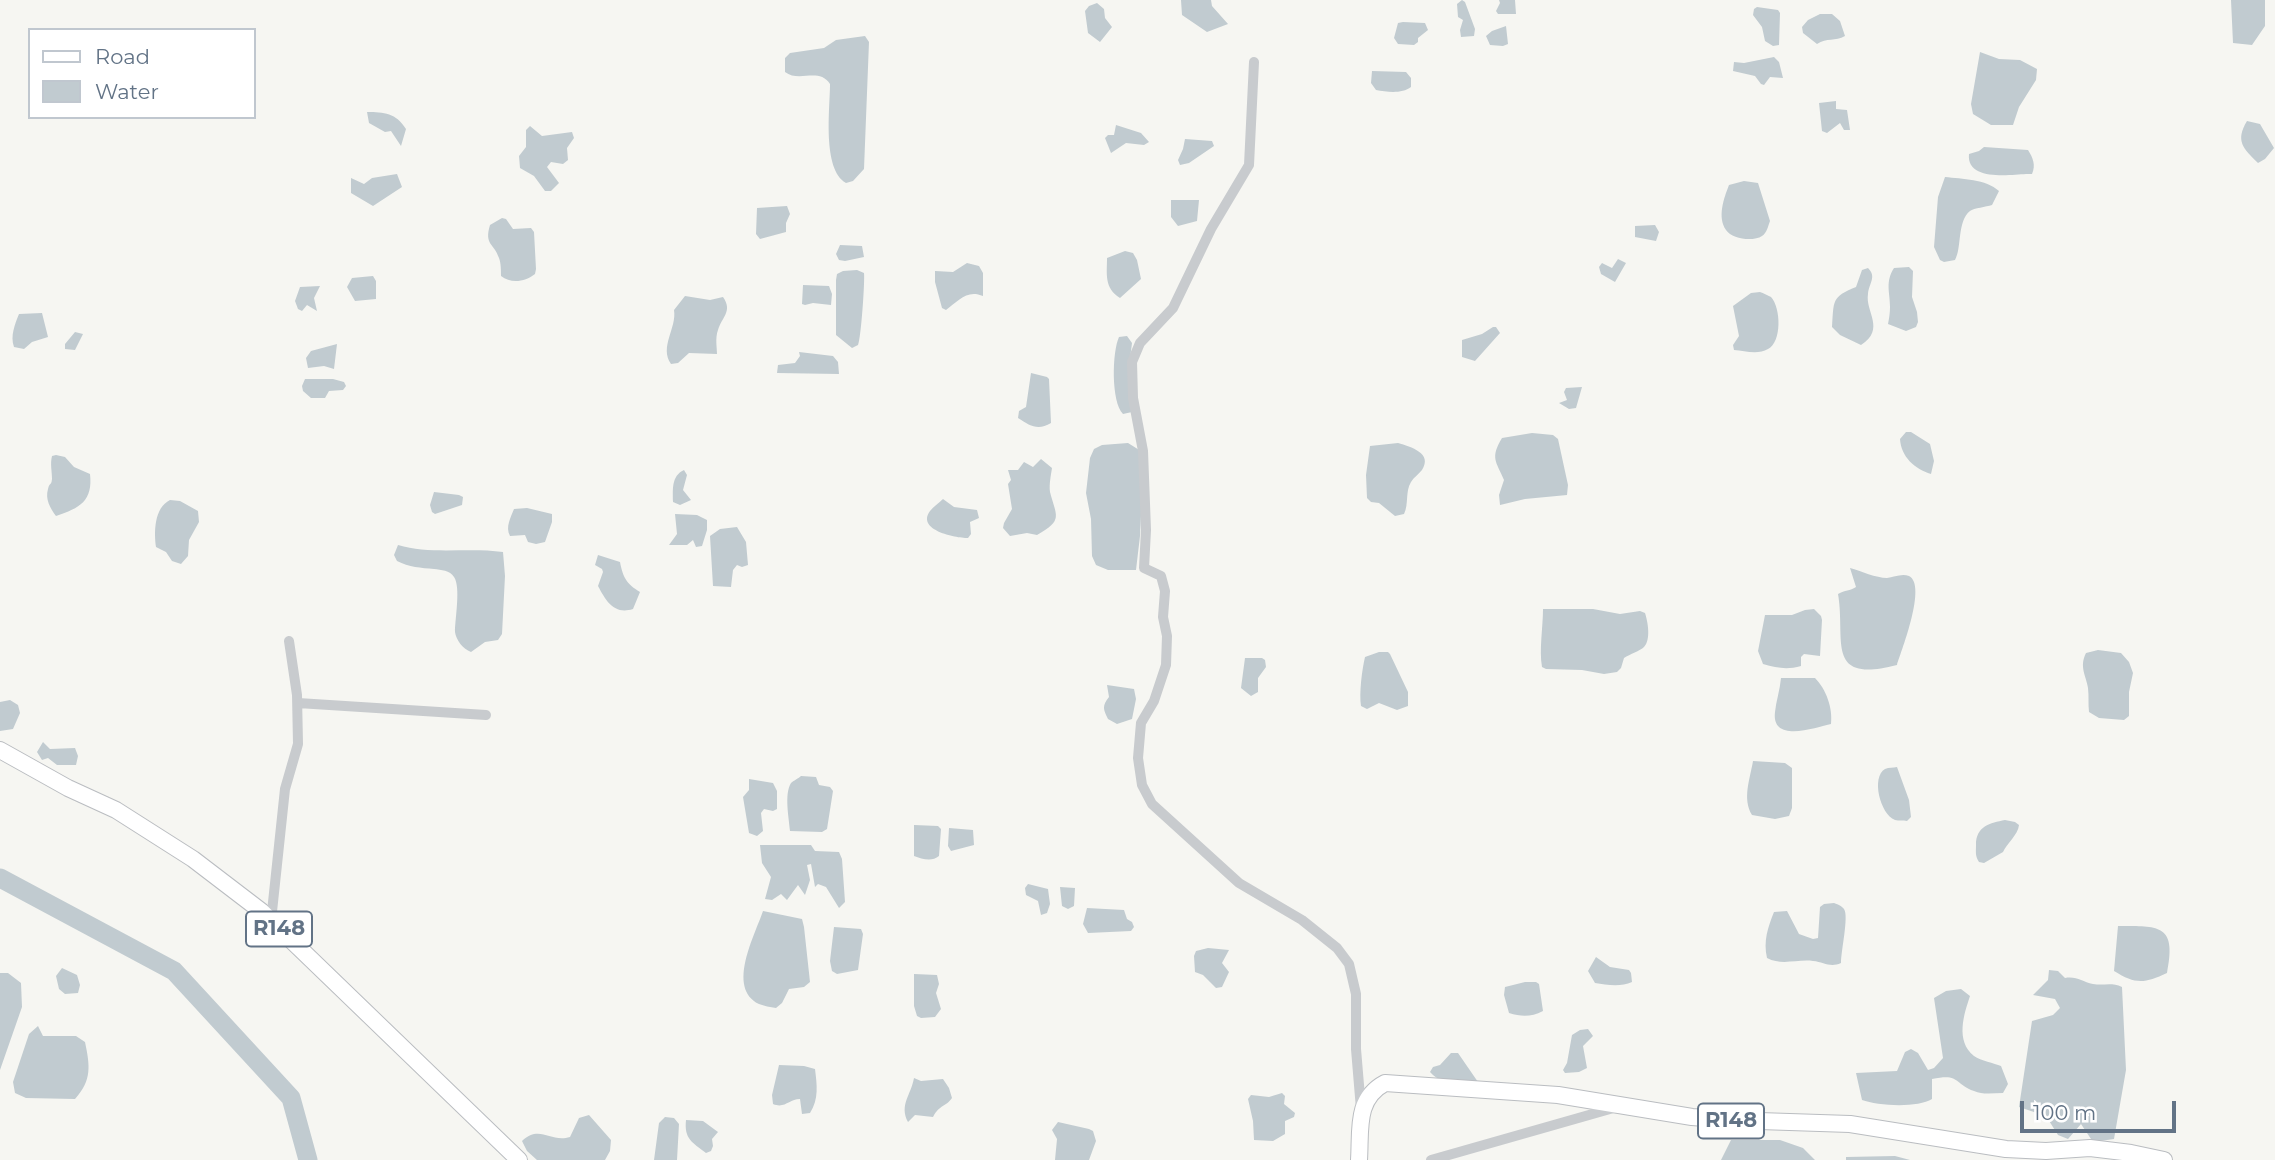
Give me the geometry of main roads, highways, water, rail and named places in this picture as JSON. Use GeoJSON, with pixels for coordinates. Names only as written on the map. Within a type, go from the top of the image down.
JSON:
{"type":"FeatureCollection","features":[{"type":"Feature","properties":{"kind":"main road","name":"R148"},"geometry":{"type":"LineString","coordinates":[[0,750],[59,783],[116,810],[193,859],[261,911],[519,1160]]}},
{"type":"Feature","properties":{"kind":"main road","name":"R148"},"geometry":{"type":"LineString","coordinates":[[1359,1160],[1361,1113],[1372,1090],[1385,1083],[1559,1095],[1729,1121],[1850,1124],[2006,1149],[2046,1151],[2090,1148],[2164,1160]]}},
{"type":"Feature","properties":{"kind":"water"},"geometry":{"type":"Polygon","coordinates":[[[1181,0],[1211,0],[1212,6],[1228,24],[1207,32],[1182,15],[1181,0]]]}},
{"type":"Feature","properties":{"kind":"water"},"geometry":{"type":"Polygon","coordinates":[[[1462,0],[1475,29],[1474,36],[1461,37],[1463,20],[1458,17],[1457,4],[1462,0]]]}},
{"type":"Feature","properties":{"kind":"water"},"geometry":{"type":"Polygon","coordinates":[[[1499,0],[1515,0],[1516,14],[1498,14],[1496,11],[1499,0]]]}},
{"type":"Feature","properties":{"kind":"water"},"geometry":{"type":"Polygon","coordinates":[[[2231,0],[2265,0],[2265,26],[2252,45],[2233,43],[2231,0]]]}},
{"type":"Feature","properties":{"kind":"water"},"geometry":{"type":"Polygon","coordinates":[[[1097,3],[1104,9],[1105,18],[1112,27],[1100,42],[1088,33],[1085,11],[1097,3]]]}},
{"type":"Feature","properties":{"kind":"water"},"geometry":{"type":"Polygon","coordinates":[[[1757,7],[1778,10],[1780,13],[1779,45],[1773,46],[1765,41],[1762,27],[1753,15],[1757,7]]]}},
{"type":"Feature","properties":{"kind":"water"},"geometry":{"type":"Polygon","coordinates":[[[1820,14],[1832,14],[1840,21],[1845,36],[1817,44],[1803,33],[1802,27],[1808,20],[1820,14]]]}},
{"type":"Feature","properties":{"kind":"water"},"geometry":{"type":"Polygon","coordinates":[[[1398,23],[1425,23],[1428,30],[1414,45],[1398,44],[1394,38],[1398,23]]]}},
{"type":"Feature","properties":{"kind":"water"},"geometry":{"type":"Polygon","coordinates":[[[1506,26],[1508,44],[1490,45],[1486,36],[1506,26]]]}},
{"type":"Feature","properties":{"kind":"water"},"geometry":{"type":"Polygon","coordinates":[[[865,36],[869,42],[864,169],[853,181],[846,183],[838,176],[830,152],[830,84],[820,76],[796,76],[785,72],[785,58],[790,53],[824,48],[836,40],[865,36]]]}},
{"type":"Feature","properties":{"kind":"water"},"geometry":{"type":"Polygon","coordinates":[[[1980,52],[1999,59],[2020,60],[2037,69],[2036,80],[2019,107],[2013,125],[1991,125],[1973,114],[1971,104],[1980,52]]]}},
{"type":"Feature","properties":{"kind":"water"},"geometry":{"type":"Polygon","coordinates":[[[1774,57],[1779,62],[1783,78],[1770,77],[1764,85],[1755,76],[1733,71],[1734,62],[1744,63],[1774,57]]]}},
{"type":"Feature","properties":{"kind":"water"},"geometry":{"type":"Polygon","coordinates":[[[1372,71],[1406,72],[1411,78],[1411,87],[1399,92],[1376,90],[1371,83],[1372,71]]]}},
{"type":"Feature","properties":{"kind":"water"},"geometry":{"type":"Polygon","coordinates":[[[1836,101],[1836,109],[1847,110],[1850,130],[1844,130],[1840,123],[1827,133],[1822,131],[1819,103],[1836,101]]]}},
{"type":"Feature","properties":{"kind":"water"},"geometry":{"type":"Polygon","coordinates":[[[367,112],[384,113],[398,120],[406,129],[401,146],[391,131],[385,132],[369,123],[367,112]]]}},
{"type":"Feature","properties":{"kind":"water"},"geometry":{"type":"Polygon","coordinates":[[[2247,121],[2260,124],[2274,148],[2258,163],[2242,144],[2243,128],[2247,121]]]}},
{"type":"Feature","properties":{"kind":"water"},"geometry":{"type":"Polygon","coordinates":[[[1116,125],[1141,133],[1149,142],[1144,145],[1126,143],[1111,153],[1105,138],[1114,135],[1116,125]]]}},
{"type":"Feature","properties":{"kind":"water"},"geometry":{"type":"Polygon","coordinates":[[[530,126],[542,136],[572,132],[574,138],[567,148],[568,160],[563,164],[551,162],[547,167],[559,183],[551,191],[545,191],[534,176],[520,168],[519,156],[526,147],[526,130],[530,126]]]}},
{"type":"Feature","properties":{"kind":"water"},"geometry":{"type":"Polygon","coordinates":[[[1185,139],[1212,141],[1214,146],[1189,163],[1180,165],[1178,160],[1185,139]]]}},
{"type":"Feature","properties":{"kind":"water"},"geometry":{"type":"Polygon","coordinates":[[[1984,147],[2028,150],[2034,168],[2032,174],[2000,175],[1974,169],[1969,154],[1984,147]]]}},
{"type":"Feature","properties":{"kind":"water"},"geometry":{"type":"Polygon","coordinates":[[[397,174],[402,187],[373,206],[351,193],[351,178],[364,184],[372,178],[397,174]]]}},
{"type":"Feature","properties":{"kind":"water"},"geometry":{"type":"Polygon","coordinates":[[[1945,177],[1981,182],[1999,191],[1992,205],[1972,210],[1966,215],[1955,260],[1944,262],[1940,260],[1934,247],[1938,197],[1945,177]]]}},
{"type":"Feature","properties":{"kind":"water"},"geometry":{"type":"Polygon","coordinates":[[[1744,181],[1758,183],[1770,221],[1764,235],[1753,239],[1733,236],[1726,230],[1722,219],[1722,208],[1729,185],[1744,181]]]}},
{"type":"Feature","properties":{"kind":"water"},"geometry":{"type":"Polygon","coordinates":[[[1171,200],[1199,200],[1197,221],[1178,226],[1171,217],[1171,200]]]}},
{"type":"Feature","properties":{"kind":"water"},"geometry":{"type":"Polygon","coordinates":[[[787,206],[790,214],[786,232],[760,239],[756,234],[757,208],[787,206]]]}},
{"type":"Feature","properties":{"kind":"water"},"geometry":{"type":"Polygon","coordinates":[[[502,218],[506,219],[513,229],[531,228],[534,232],[536,269],[535,274],[527,279],[514,281],[501,276],[500,260],[488,236],[490,225],[502,218]]]}},
{"type":"Feature","properties":{"kind":"water"},"geometry":{"type":"Polygon","coordinates":[[[1655,225],[1659,232],[1656,241],[1635,237],[1635,226],[1655,225]]]}},
{"type":"Feature","properties":{"kind":"water"},"geometry":{"type":"Polygon","coordinates":[[[840,245],[862,246],[864,257],[839,260],[836,254],[840,245]]]}},
{"type":"Feature","properties":{"kind":"water"},"geometry":{"type":"Polygon","coordinates":[[[1125,251],[1133,253],[1137,260],[1141,279],[1120,298],[1109,285],[1107,258],[1125,251]]]}},
{"type":"Feature","properties":{"kind":"water"},"geometry":{"type":"Polygon","coordinates":[[[1618,259],[1626,263],[1615,282],[1601,274],[1599,267],[1602,263],[1612,268],[1618,259]]]}},
{"type":"Feature","properties":{"kind":"water"},"geometry":{"type":"Polygon","coordinates":[[[967,263],[979,266],[983,273],[983,296],[967,295],[946,310],[942,308],[935,271],[953,272],[967,263]]]}},
{"type":"Feature","properties":{"kind":"water"},"geometry":{"type":"Polygon","coordinates":[[[1909,267],[1913,271],[1912,297],[1918,322],[1916,327],[1906,331],[1888,324],[1889,283],[1894,268],[1909,267]]]}},
{"type":"Feature","properties":{"kind":"water"},"geometry":{"type":"Polygon","coordinates":[[[1868,268],[1872,277],[1868,301],[1873,327],[1868,339],[1861,345],[1840,335],[1832,327],[1833,311],[1838,297],[1856,287],[1862,270],[1868,268]]]}},
{"type":"Feature","properties":{"kind":"water"},"geometry":{"type":"Polygon","coordinates":[[[857,270],[864,273],[863,298],[859,341],[858,345],[852,348],[836,335],[836,280],[837,274],[843,271],[857,270]]]}},
{"type":"Feature","properties":{"kind":"water"},"geometry":{"type":"Polygon","coordinates":[[[373,276],[376,281],[376,299],[355,301],[347,287],[352,278],[373,276]]]}},
{"type":"Feature","properties":{"kind":"water"},"geometry":{"type":"Polygon","coordinates":[[[803,285],[829,286],[832,294],[831,305],[802,304],[803,285]]]}},
{"type":"Feature","properties":{"kind":"water"},"geometry":{"type":"Polygon","coordinates":[[[320,286],[314,298],[317,311],[307,305],[302,311],[298,309],[295,301],[300,287],[320,286]]]}},
{"type":"Feature","properties":{"kind":"water"},"geometry":{"type":"Polygon","coordinates":[[[1760,292],[1771,297],[1777,309],[1776,339],[1773,345],[1764,351],[1734,350],[1733,345],[1739,336],[1733,306],[1751,293],[1760,292]]]}},
{"type":"Feature","properties":{"kind":"water"},"geometry":{"type":"Polygon","coordinates":[[[685,296],[710,300],[723,297],[727,310],[717,333],[717,354],[689,353],[678,363],[671,364],[667,344],[674,310],[685,296]]]}},
{"type":"Feature","properties":{"kind":"water"},"geometry":{"type":"Polygon","coordinates":[[[42,313],[48,337],[32,342],[24,349],[14,347],[13,334],[19,314],[42,313]]]}},
{"type":"Feature","properties":{"kind":"water"},"geometry":{"type":"Polygon","coordinates":[[[1493,327],[1500,333],[1475,361],[1462,357],[1462,340],[1482,334],[1493,327]]]}},
{"type":"Feature","properties":{"kind":"water"},"geometry":{"type":"Polygon","coordinates":[[[75,332],[83,334],[75,350],[65,349],[65,344],[75,332]]]}},
{"type":"Feature","properties":{"kind":"water"},"geometry":{"type":"Polygon","coordinates":[[[1127,336],[1132,343],[1129,367],[1132,412],[1123,414],[1116,399],[1114,365],[1119,337],[1127,336]]]}},
{"type":"Feature","properties":{"kind":"water"},"geometry":{"type":"Polygon","coordinates":[[[337,344],[334,369],[324,366],[308,368],[306,358],[311,351],[337,344]]]}},
{"type":"Feature","properties":{"kind":"water"},"geometry":{"type":"Polygon","coordinates":[[[799,352],[833,356],[838,362],[839,374],[777,373],[778,365],[795,363],[800,356],[799,352]]]}},
{"type":"Feature","properties":{"kind":"water"},"geometry":{"type":"Polygon","coordinates":[[[1031,373],[1049,379],[1051,423],[1042,427],[1030,425],[1018,418],[1019,411],[1026,407],[1031,373]]]}},
{"type":"Feature","properties":{"kind":"water"},"geometry":{"type":"Polygon","coordinates":[[[305,379],[333,379],[344,382],[346,386],[343,390],[329,391],[325,398],[311,398],[303,391],[305,379]]]}},
{"type":"Feature","properties":{"kind":"water"},"geometry":{"type":"Polygon","coordinates":[[[1582,387],[1576,408],[1569,409],[1559,403],[1567,400],[1564,392],[1566,388],[1582,387]]]}},
{"type":"Feature","properties":{"kind":"water"},"geometry":{"type":"Polygon","coordinates":[[[1906,432],[1911,432],[1930,444],[1934,461],[1931,474],[1914,465],[1906,457],[1900,439],[1906,432]]]}},
{"type":"Feature","properties":{"kind":"water"},"geometry":{"type":"Polygon","coordinates":[[[1532,433],[1553,435],[1558,439],[1568,485],[1567,495],[1525,499],[1500,505],[1499,495],[1504,480],[1495,455],[1498,445],[1502,438],[1532,433]]]}},
{"type":"Feature","properties":{"kind":"water"},"geometry":{"type":"Polygon","coordinates":[[[1128,443],[1144,453],[1136,570],[1108,570],[1096,565],[1092,556],[1091,519],[1086,493],[1090,458],[1094,449],[1102,445],[1128,443]]]}},
{"type":"Feature","properties":{"kind":"water"},"geometry":{"type":"Polygon","coordinates":[[[1398,443],[1423,455],[1425,464],[1409,486],[1404,514],[1395,516],[1379,503],[1371,502],[1367,498],[1366,475],[1370,446],[1398,443]]]}},
{"type":"Feature","properties":{"kind":"water"},"geometry":{"type":"Polygon","coordinates":[[[52,456],[65,457],[74,467],[90,474],[90,483],[83,502],[56,516],[47,496],[52,479],[52,456]]]}},
{"type":"Feature","properties":{"kind":"water"},"geometry":{"type":"Polygon","coordinates":[[[1041,459],[1052,468],[1050,489],[1056,512],[1055,521],[1037,535],[1027,533],[1010,536],[1003,528],[1012,509],[1008,470],[1018,470],[1024,462],[1033,467],[1041,459]]]}},
{"type":"Feature","properties":{"kind":"water"},"geometry":{"type":"Polygon","coordinates":[[[684,470],[687,475],[683,490],[691,500],[680,505],[673,502],[673,488],[677,476],[684,470]]]}},
{"type":"Feature","properties":{"kind":"water"},"geometry":{"type":"Polygon","coordinates":[[[434,492],[459,495],[463,497],[462,505],[435,514],[430,505],[434,492]]]}},
{"type":"Feature","properties":{"kind":"water"},"geometry":{"type":"Polygon","coordinates":[[[943,499],[954,507],[977,510],[979,518],[970,522],[971,534],[968,538],[939,532],[928,523],[930,511],[943,499]]]}},
{"type":"Feature","properties":{"kind":"water"},"geometry":{"type":"Polygon","coordinates":[[[170,500],[180,501],[198,511],[199,522],[189,540],[188,556],[181,564],[172,561],[166,552],[156,547],[155,528],[158,514],[170,500]]]}},
{"type":"Feature","properties":{"kind":"water"},"geometry":{"type":"Polygon","coordinates":[[[527,508],[552,514],[545,542],[528,542],[525,535],[510,536],[508,526],[514,509],[527,508]]]}},
{"type":"Feature","properties":{"kind":"water"},"geometry":{"type":"Polygon","coordinates":[[[675,514],[697,515],[707,520],[702,546],[696,547],[693,540],[687,545],[669,545],[677,534],[675,514]]]}},
{"type":"Feature","properties":{"kind":"water"},"geometry":{"type":"Polygon","coordinates":[[[737,527],[746,542],[748,565],[737,565],[733,570],[731,587],[713,586],[710,536],[720,529],[737,527]]]}},
{"type":"Feature","properties":{"kind":"water"},"geometry":{"type":"Polygon","coordinates":[[[398,545],[424,550],[503,552],[505,576],[502,634],[498,640],[485,642],[471,652],[463,646],[455,632],[457,595],[454,577],[445,571],[415,567],[397,561],[394,555],[398,545]]]}},
{"type":"Feature","properties":{"kind":"water"},"geometry":{"type":"Polygon","coordinates":[[[598,555],[620,562],[626,580],[640,592],[633,609],[616,608],[604,597],[598,586],[603,572],[595,565],[598,555]]]}},
{"type":"Feature","properties":{"kind":"water"},"geometry":{"type":"Polygon","coordinates":[[[1850,568],[1883,578],[1906,575],[1914,582],[1912,618],[1897,665],[1874,669],[1858,668],[1848,663],[1843,654],[1838,594],[1856,587],[1850,568]]]}},
{"type":"Feature","properties":{"kind":"water"},"geometry":{"type":"Polygon","coordinates":[[[1543,609],[1593,609],[1620,614],[1640,611],[1645,613],[1648,640],[1642,648],[1624,658],[1617,672],[1604,674],[1546,669],[1542,667],[1541,660],[1543,609]]]}},
{"type":"Feature","properties":{"kind":"water"},"geometry":{"type":"Polygon","coordinates":[[[1814,609],[1822,620],[1820,656],[1804,654],[1801,657],[1801,666],[1791,668],[1763,664],[1758,651],[1765,615],[1792,615],[1814,609]]]}},
{"type":"Feature","properties":{"kind":"water"},"geometry":{"type":"Polygon","coordinates":[[[2098,650],[2121,653],[2129,662],[2133,673],[2129,692],[2129,716],[2124,720],[2099,718],[2089,712],[2083,663],[2086,653],[2098,650]]]}},
{"type":"Feature","properties":{"kind":"water"},"geometry":{"type":"Polygon","coordinates":[[[1379,652],[1390,654],[1408,692],[1408,706],[1397,710],[1379,703],[1367,709],[1361,706],[1365,657],[1379,652]]]}},
{"type":"Feature","properties":{"kind":"water"},"geometry":{"type":"Polygon","coordinates":[[[1245,658],[1265,660],[1266,667],[1258,678],[1258,692],[1251,696],[1241,688],[1245,658]]]}},
{"type":"Feature","properties":{"kind":"water"},"geometry":{"type":"Polygon","coordinates":[[[1781,678],[1815,678],[1828,699],[1831,724],[1796,731],[1780,728],[1775,712],[1781,678]]]}},
{"type":"Feature","properties":{"kind":"water"},"geometry":{"type":"Polygon","coordinates":[[[1107,685],[1134,689],[1136,699],[1132,719],[1117,724],[1108,719],[1104,708],[1109,697],[1107,685]]]}},
{"type":"Feature","properties":{"kind":"water"},"geometry":{"type":"Polygon","coordinates":[[[10,700],[18,705],[20,713],[13,729],[0,731],[0,702],[10,700]]]}},
{"type":"Feature","properties":{"kind":"water"},"geometry":{"type":"Polygon","coordinates":[[[43,742],[50,749],[75,748],[78,756],[76,765],[57,765],[48,758],[42,760],[37,752],[43,742]]]}},
{"type":"Feature","properties":{"kind":"water"},"geometry":{"type":"Polygon","coordinates":[[[1753,761],[1785,763],[1792,768],[1792,808],[1789,816],[1775,819],[1752,815],[1747,796],[1753,761]]]}},
{"type":"Feature","properties":{"kind":"water"},"geometry":{"type":"Polygon","coordinates":[[[1897,767],[1909,800],[1911,817],[1907,821],[1895,820],[1890,816],[1885,811],[1879,795],[1881,773],[1886,768],[1897,767]]]}},
{"type":"Feature","properties":{"kind":"water"},"geometry":{"type":"Polygon","coordinates":[[[801,776],[816,777],[819,785],[830,787],[833,791],[827,829],[822,832],[790,831],[789,788],[791,783],[801,776]]]}},
{"type":"Feature","properties":{"kind":"water"},"geometry":{"type":"Polygon","coordinates":[[[749,779],[773,783],[777,791],[777,809],[764,809],[761,813],[763,831],[757,836],[749,833],[743,797],[749,790],[749,779]]]}},
{"type":"Feature","properties":{"kind":"water"},"geometry":{"type":"Polygon","coordinates":[[[2005,820],[2019,825],[2015,836],[2003,852],[1984,863],[1979,862],[1976,852],[1978,833],[1989,824],[2005,820]]]}},
{"type":"Feature","properties":{"kind":"water"},"geometry":{"type":"Polygon","coordinates":[[[914,825],[938,826],[941,829],[939,856],[924,859],[914,856],[914,825]]]}},
{"type":"Feature","properties":{"kind":"water"},"geometry":{"type":"Polygon","coordinates":[[[949,828],[973,830],[974,845],[951,851],[948,846],[949,828]]]}},
{"type":"Feature","properties":{"kind":"water"},"geometry":{"type":"Polygon","coordinates":[[[760,845],[811,845],[815,851],[839,852],[842,859],[845,902],[839,908],[826,887],[818,884],[815,887],[811,864],[807,865],[810,880],[805,895],[798,885],[787,900],[781,894],[772,900],[765,899],[771,877],[762,863],[760,845]]]}},
{"type":"Feature","properties":{"kind":"water"},"geometry":{"type":"Polygon","coordinates":[[[1028,884],[1048,889],[1050,904],[1047,913],[1041,915],[1038,901],[1026,895],[1025,888],[1028,884]]]}},
{"type":"Feature","properties":{"kind":"water"},"geometry":{"type":"Polygon","coordinates":[[[1060,887],[1075,888],[1074,906],[1068,909],[1062,906],[1060,887]]]}},
{"type":"Feature","properties":{"kind":"water"},"geometry":{"type":"Polygon","coordinates":[[[1834,903],[1842,907],[1845,913],[1841,963],[1834,965],[1807,961],[1778,962],[1767,958],[1766,940],[1774,912],[1787,911],[1799,934],[1813,939],[1818,938],[1820,907],[1834,903]]]}},
{"type":"Feature","properties":{"kind":"water"},"geometry":{"type":"Polygon","coordinates":[[[1087,908],[1124,910],[1134,927],[1131,931],[1088,933],[1083,924],[1087,908]]]}},
{"type":"Feature","properties":{"kind":"water"},"geometry":{"type":"Polygon","coordinates":[[[763,911],[802,919],[804,927],[810,982],[804,987],[789,989],[782,1003],[776,1008],[759,1004],[749,996],[745,986],[746,960],[763,911]]]}},
{"type":"Feature","properties":{"kind":"water"},"geometry":{"type":"Polygon","coordinates":[[[2118,926],[2144,926],[2162,931],[2169,945],[2167,973],[2140,981],[2114,971],[2118,926]]]}},
{"type":"Feature","properties":{"kind":"water"},"geometry":{"type":"Polygon","coordinates":[[[834,927],[861,929],[863,934],[858,970],[837,974],[832,971],[830,961],[834,927]]]}},
{"type":"Feature","properties":{"kind":"water"},"geometry":{"type":"Polygon","coordinates":[[[1208,948],[1229,950],[1222,963],[1229,972],[1222,987],[1216,988],[1203,975],[1195,972],[1196,951],[1208,948]]]}},
{"type":"Feature","properties":{"kind":"water"},"geometry":{"type":"Polygon","coordinates":[[[1596,957],[1610,967],[1629,970],[1632,982],[1619,985],[1595,983],[1588,971],[1596,957]]]}},
{"type":"Feature","properties":{"kind":"water"},"geometry":{"type":"Polygon","coordinates":[[[62,968],[77,975],[80,985],[78,993],[65,994],[59,989],[56,976],[62,968]]]}},
{"type":"Feature","properties":{"kind":"water"},"geometry":{"type":"Polygon","coordinates":[[[2049,970],[2058,971],[2065,978],[2122,987],[2126,1070],[2114,1139],[2093,1142],[2081,1124],[2068,1139],[2058,1135],[2046,1116],[2019,1107],[2032,1021],[2053,1015],[2060,1008],[2055,999],[2033,995],[2048,980],[2049,970]]]}},
{"type":"Feature","properties":{"kind":"water"},"geometry":{"type":"Polygon","coordinates":[[[0,973],[8,973],[21,983],[22,1007],[0,1070],[0,973]]]}},
{"type":"Feature","properties":{"kind":"water"},"geometry":{"type":"Polygon","coordinates":[[[914,974],[937,975],[939,984],[936,993],[941,1009],[935,1017],[917,1016],[914,1006],[914,974]]]}},
{"type":"Feature","properties":{"kind":"water"},"geometry":{"type":"Polygon","coordinates":[[[1525,982],[1539,984],[1543,1011],[1526,1016],[1509,1013],[1504,995],[1505,987],[1525,982]]]}},
{"type":"Feature","properties":{"kind":"water"},"geometry":{"type":"Polygon","coordinates":[[[1961,989],[1970,996],[1963,1027],[1965,1043],[1974,1056],[2001,1066],[2008,1084],[2003,1093],[1977,1092],[1952,1078],[1941,1077],[1932,1079],[1932,1099],[1926,1102],[1898,1105],[1862,1100],[1856,1073],[1897,1071],[1905,1052],[1911,1049],[1918,1053],[1928,1070],[1934,1068],[1943,1058],[1934,998],[1946,991],[1961,989]]]}},
{"type":"Feature","properties":{"kind":"water"},"geometry":{"type":"Polygon","coordinates":[[[38,1026],[43,1036],[76,1036],[85,1042],[88,1058],[87,1079],[75,1099],[26,1098],[15,1093],[13,1082],[29,1034],[38,1026]]]}},
{"type":"Feature","properties":{"kind":"water"},"geometry":{"type":"Polygon","coordinates":[[[1588,1029],[1593,1036],[1583,1046],[1587,1068],[1579,1072],[1565,1073],[1563,1070],[1567,1063],[1572,1035],[1588,1029]]]}},
{"type":"Feature","properties":{"kind":"water"},"geometry":{"type":"Polygon","coordinates":[[[1451,1053],[1458,1053],[1478,1082],[1446,1081],[1430,1072],[1451,1053]]]}},
{"type":"Feature","properties":{"kind":"water"},"geometry":{"type":"Polygon","coordinates":[[[779,1065],[815,1069],[816,1097],[810,1113],[802,1114],[800,1099],[781,1105],[773,1104],[772,1095],[779,1065]]]}},
{"type":"Feature","properties":{"kind":"water"},"geometry":{"type":"Polygon","coordinates":[[[914,1078],[921,1081],[943,1079],[952,1098],[933,1117],[915,1115],[908,1122],[905,1105],[914,1078]]]}},
{"type":"Feature","properties":{"kind":"water"},"geometry":{"type":"Polygon","coordinates":[[[1282,1093],[1285,1096],[1284,1104],[1295,1113],[1294,1117],[1285,1121],[1285,1134],[1273,1141],[1254,1140],[1248,1099],[1251,1095],[1269,1097],[1282,1093]]]}},
{"type":"Feature","properties":{"kind":"water"},"geometry":{"type":"Polygon","coordinates":[[[589,1115],[611,1140],[610,1151],[605,1160],[537,1160],[527,1151],[522,1141],[534,1134],[570,1137],[579,1118],[589,1115]]]}},
{"type":"Feature","properties":{"kind":"water"},"geometry":{"type":"Polygon","coordinates":[[[665,1117],[674,1118],[679,1124],[677,1160],[654,1160],[659,1123],[665,1117]]]}},
{"type":"Feature","properties":{"kind":"water"},"geometry":{"type":"Polygon","coordinates":[[[686,1120],[703,1121],[718,1132],[712,1139],[711,1151],[706,1153],[690,1140],[686,1132],[686,1120]]]}},
{"type":"Feature","properties":{"kind":"water"},"geometry":{"type":"Polygon","coordinates":[[[1058,1122],[1093,1131],[1096,1141],[1089,1160],[1055,1160],[1057,1139],[1052,1130],[1058,1122]]]}},
{"type":"Feature","properties":{"kind":"water"},"geometry":{"type":"Polygon","coordinates":[[[1731,1140],[1780,1140],[1803,1148],[1815,1160],[1721,1160],[1731,1140]]]}},
{"type":"Feature","properties":{"kind":"water"},"geometry":{"type":"Polygon","coordinates":[[[1895,1156],[1910,1160],[1846,1160],[1846,1157],[1895,1156]]]}},
{"type":"Feature","properties":{"kind":"waterway"},"geometry":{"type":"LineString","coordinates":[[0,878],[174,971],[291,1098],[308,1160]]}}]}
